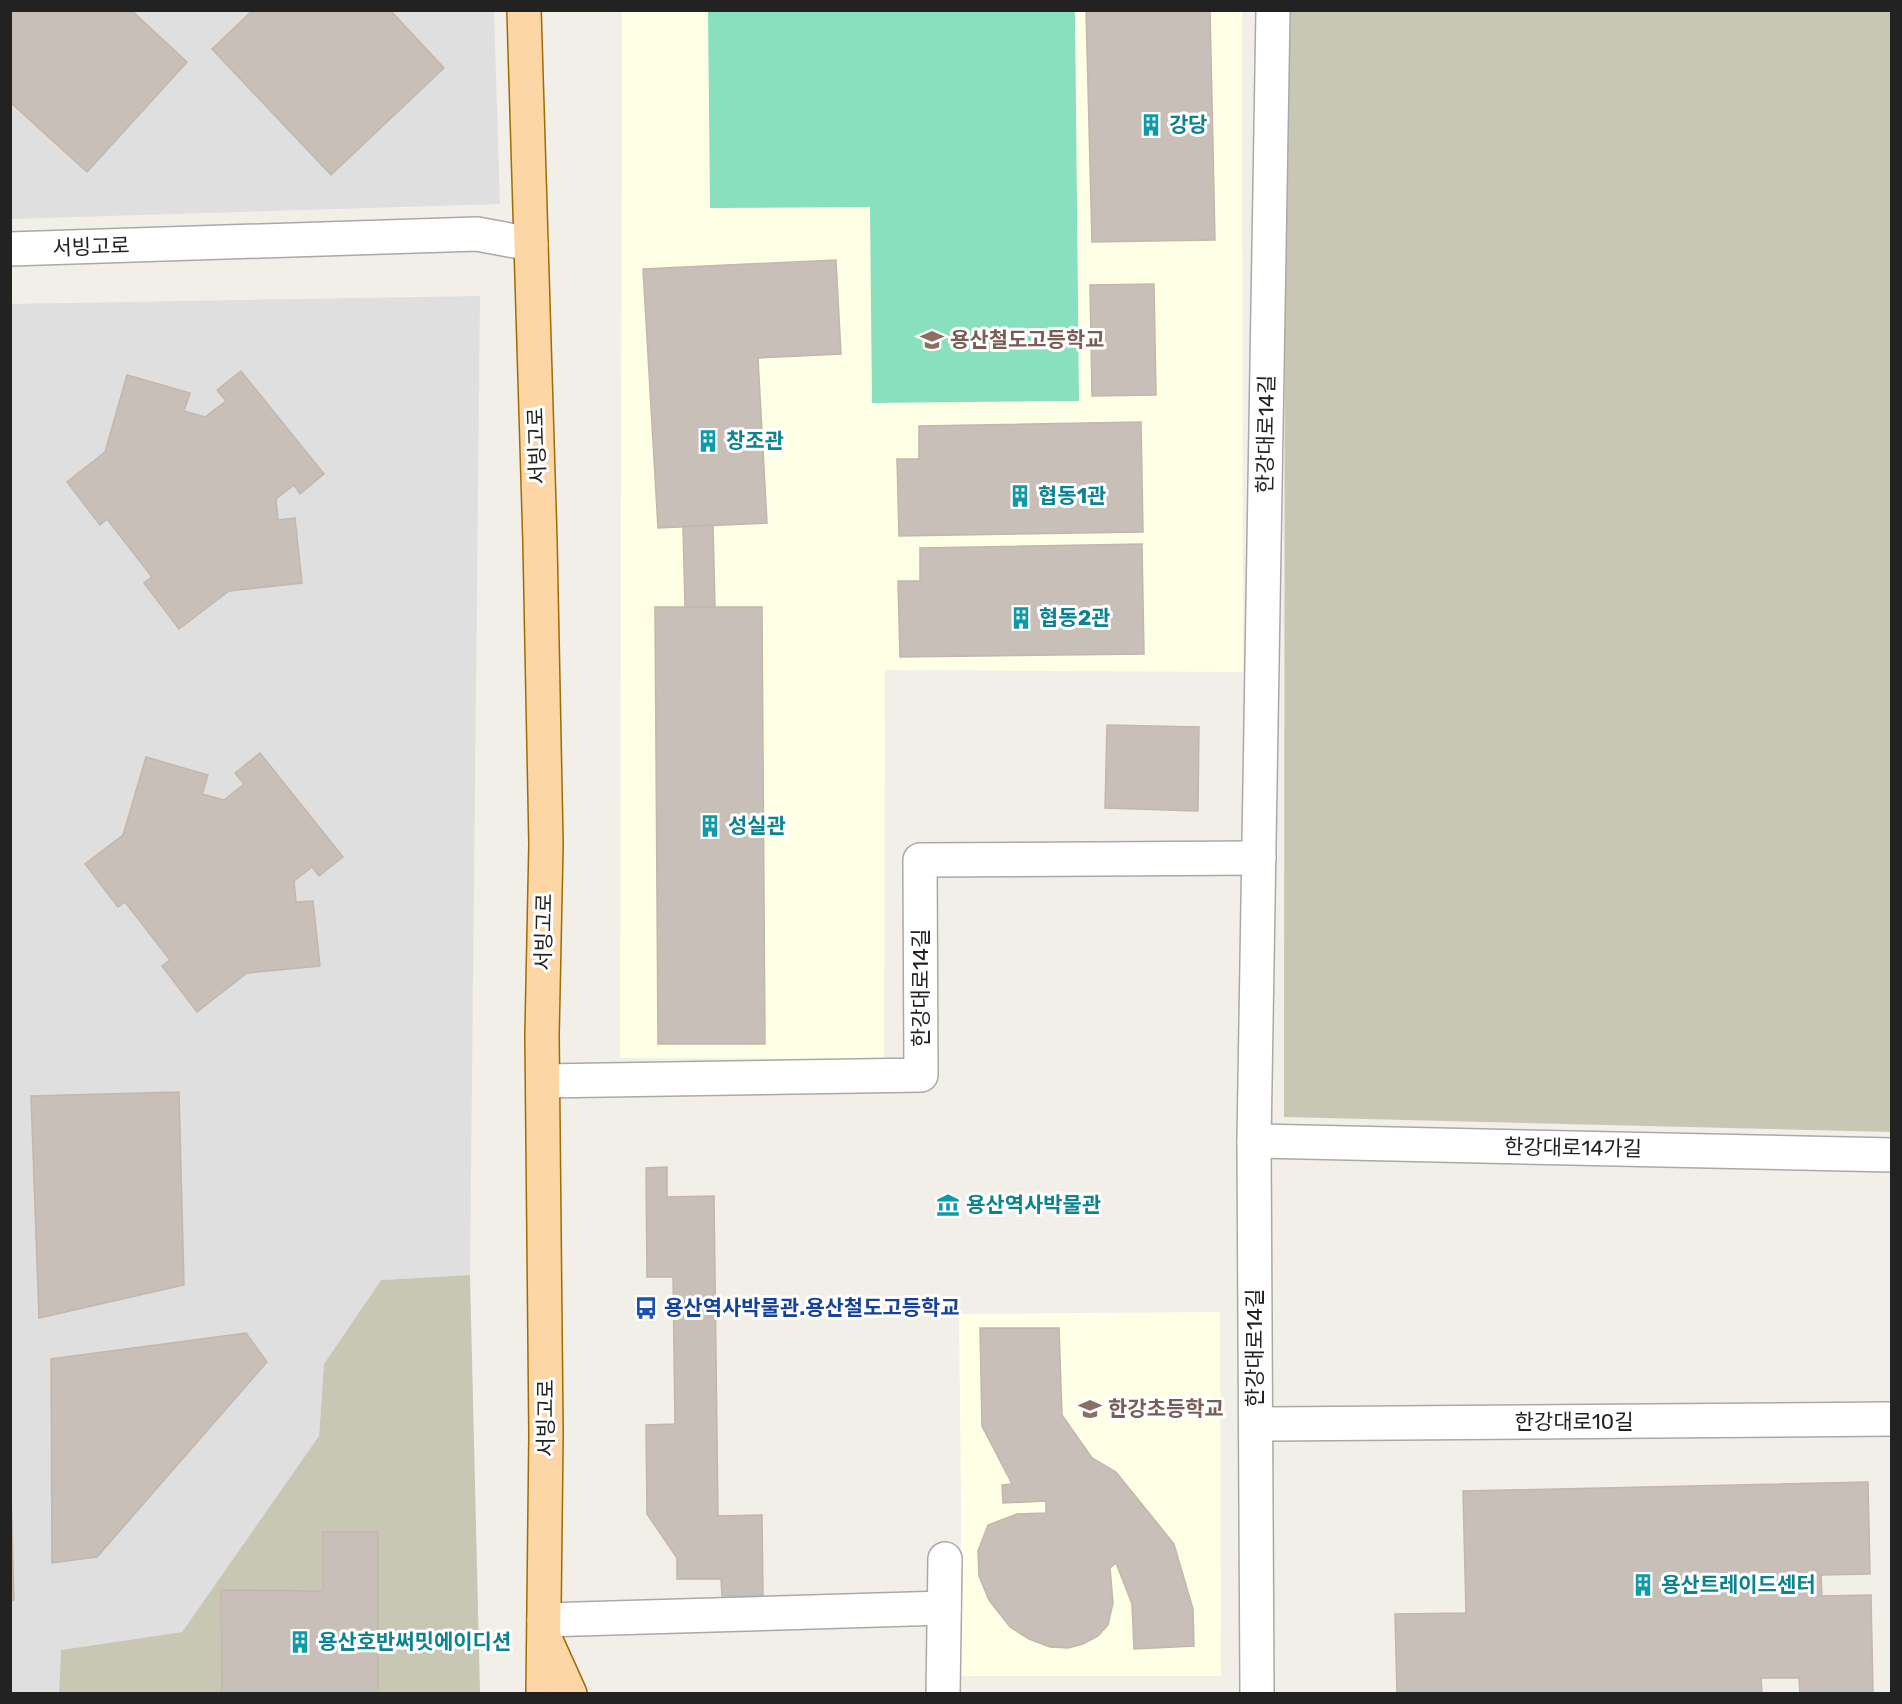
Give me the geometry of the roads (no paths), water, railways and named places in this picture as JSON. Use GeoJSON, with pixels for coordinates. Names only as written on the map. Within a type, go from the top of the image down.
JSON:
{"type":"FeatureCollection","features":[{"type":"Feature","properties":{"kind":"main road","name":"서빙고로"},"geometry":{"type":"LineString","coordinates":[[524,10],[546,832],[543,1081],[546,1434],[543,1694]]}},
{"type":"Feature","properties":{"kind":"main road"},"geometry":{"type":"LineString","coordinates":[[544,1629],[570,1694]]}},
{"type":"Feature","properties":{"kind":"street","name":"한강대로14길"},"geometry":{"type":"LineString","coordinates":[[1257,1694],[1254,1142],[1273,10]]}},
{"type":"Feature","properties":{"kind":"street","name":"서빙고로"},"geometry":{"type":"LineString","coordinates":[[10,249],[477,234],[531,244]]}},
{"type":"Feature","properties":{"kind":"street","name":"한강대로14길"},"geometry":{"type":"LineString","coordinates":[[543,1081],[921,1075],[920,860],[1259,858]]}},
{"type":"Feature","properties":{"kind":"street","name":"한강대로14가길"},"geometry":{"type":"LineString","coordinates":[[1254,1142],[1892,1155]]}},
{"type":"Feature","properties":{"kind":"street","name":"한강대로10길"},"geometry":{"type":"LineString","coordinates":[[1256,1424],[1892,1419]]}},
{"type":"Feature","properties":{"kind":"street"},"geometry":{"type":"LineString","coordinates":[[943,1694],[945,1559]]}},
{"type":"Feature","properties":{"kind":"street"},"geometry":{"type":"LineString","coordinates":[[544,1629],[944,1608]]}},
{"type":"Feature","properties":{"kind":"place","name":"강당"},"geometry":{"type":"Point","coordinates":[1151,125]}},
{"type":"Feature","properties":{"kind":"place","name":"용산철도고등학교"},"geometry":{"type":"Point","coordinates":[932,340]}},
{"type":"Feature","properties":{"kind":"place","name":"창조관"},"geometry":{"type":"Point","coordinates":[708,441]}},
{"type":"Feature","properties":{"kind":"place","name":"협동1관"},"geometry":{"type":"Point","coordinates":[1020,496]}},
{"type":"Feature","properties":{"kind":"place","name":"협동2관"},"geometry":{"type":"Point","coordinates":[1021,618]}},
{"type":"Feature","properties":{"kind":"place","name":"성실관"},"geometry":{"type":"Point","coordinates":[710,826]}},
{"type":"Feature","properties":{"kind":"place","name":"용산역사박물관"},"geometry":{"type":"Point","coordinates":[948,1205]}},
{"type":"Feature","properties":{"kind":"place","name":"용산역사박물관.용산철도고등학교"},"geometry":{"type":"Point","coordinates":[646,1308]}},
{"type":"Feature","properties":{"kind":"place","name":"한강초등학교"},"geometry":{"type":"Point","coordinates":[1090,1409]}},
{"type":"Feature","properties":{"kind":"place","name":"용산트레이드센터"},"geometry":{"type":"Point","coordinates":[1643,1585]}},
{"type":"Feature","properties":{"kind":"place","name":"용산호반써밋에이디션"},"geometry":{"type":"Point","coordinates":[300,1642]}}]}
